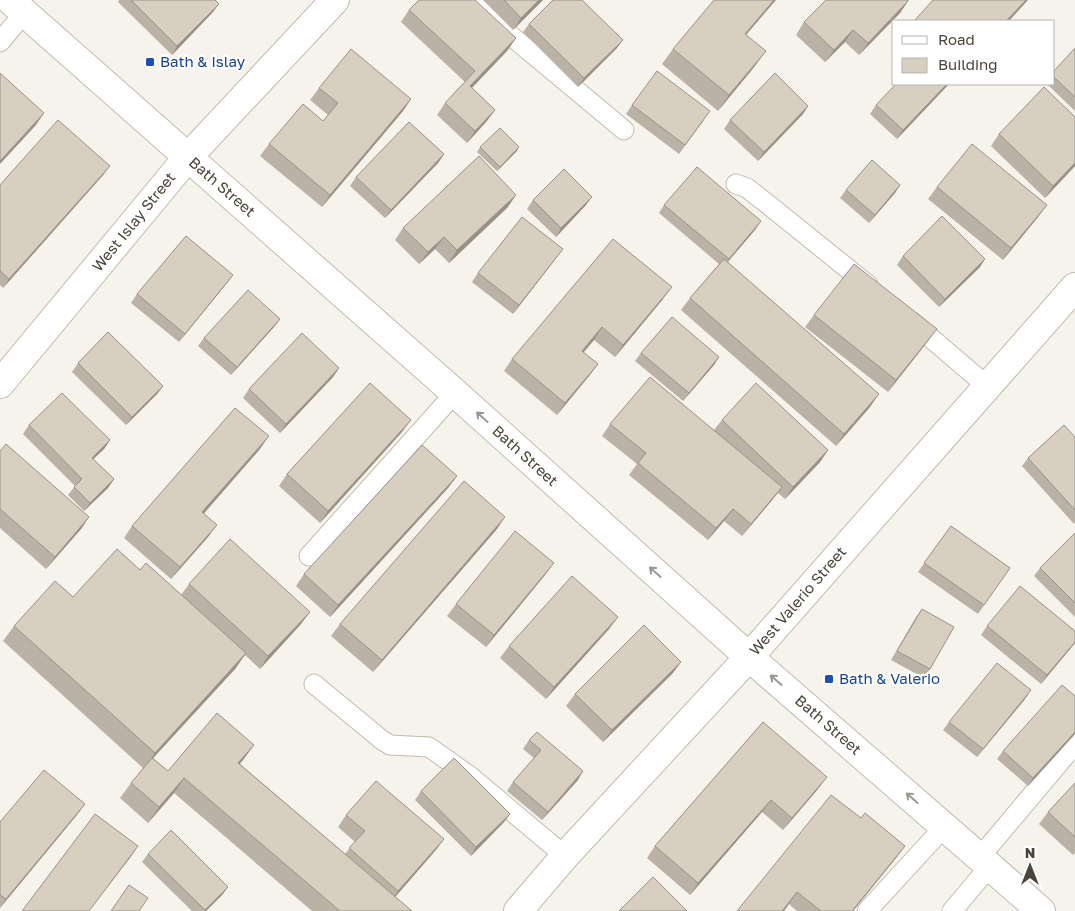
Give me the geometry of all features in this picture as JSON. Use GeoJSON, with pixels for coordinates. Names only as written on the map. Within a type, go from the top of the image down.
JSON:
{"type":"FeatureCollection","features":[{"type":"Feature","properties":{"kind":"street","name":"West Islay Street"},"geometry":{"type":"LineString","coordinates":[[0,384],[188,157],[335,0]]}},
{"type":"Feature","properties":{"kind":"street","name":"Bath Street"},"geometry":{"type":"LineString","coordinates":[[17,6],[455,393],[749,657],[1041,911]]}},
{"type":"Feature","properties":{"kind":"street","name":"West Valerio Street"},"geometry":{"type":"LineString","coordinates":[[518,911],[565,856],[749,657],[1075,287]]}},
{"type":"Feature","properties":{"kind":"lane"},"geometry":{"type":"LineString","coordinates":[[468,0],[624,130]]}},
{"type":"Feature","properties":{"kind":"lane"},"geometry":{"type":"LineString","coordinates":[[0,42],[17,6]]}},
{"type":"Feature","properties":{"kind":"lane"},"geometry":{"type":"LineString","coordinates":[[736,184],[747,188],[878,294]]}},
{"type":"Feature","properties":{"kind":"lane"},"geometry":{"type":"LineString","coordinates":[[901,312],[987,386]]}},
{"type":"Feature","properties":{"kind":"lane"},"geometry":{"type":"LineString","coordinates":[[309,556],[455,393]]}},
{"type":"Feature","properties":{"kind":"lane"},"geometry":{"type":"LineString","coordinates":[[314,684],[382,740],[390,744],[429,747],[471,777],[565,856]]}},
{"type":"Feature","properties":{"kind":"lane"},"geometry":{"type":"LineString","coordinates":[[952,911],[985,861],[1075,744]]}},
{"type":"Feature","properties":{"kind":"lane"},"geometry":{"type":"LineString","coordinates":[[867,911],[945,826]]}},
{"type":"Feature","properties":{"kind":"building"},"geometry":{"type":"Polygon","coordinates":[[[131,0],[215,0],[219,4],[177,46],[131,0]]]}},
{"type":"Feature","properties":{"kind":"building"},"geometry":{"type":"Polygon","coordinates":[[[419,0],[475,0],[516,38],[470,86],[495,110],[475,131],[445,103],[475,71],[409,10],[419,0]]]}},
{"type":"Feature","properties":{"kind":"building"},"geometry":{"type":"Polygon","coordinates":[[[504,0],[539,0],[521,18],[504,0]]]}},
{"type":"Feature","properties":{"kind":"building"},"geometry":{"type":"Polygon","coordinates":[[[553,0],[582,0],[623,40],[584,78],[529,24],[553,0]]]}},
{"type":"Feature","properties":{"kind":"building"},"geometry":{"type":"Polygon","coordinates":[[[714,0],[774,0],[745,34],[766,51],[729,95],[673,49],[714,0]]]}},
{"type":"Feature","properties":{"kind":"building"},"geometry":{"type":"Polygon","coordinates":[[[826,0],[908,1],[868,43],[853,30],[834,50],[804,22],[826,0]]]}},
{"type":"Feature","properties":{"kind":"building"},"geometry":{"type":"Polygon","coordinates":[[[933,0],[1026,0],[1007,20],[915,20],[933,0]]]}},
{"type":"Feature","properties":{"kind":"building"},"geometry":{"type":"Polygon","coordinates":[[[1075,48],[1075,97],[1055,78],[1055,70],[1075,48]]]}},
{"type":"Feature","properties":{"kind":"building"},"geometry":{"type":"Polygon","coordinates":[[[351,49],[411,99],[330,195],[269,144],[303,104],[323,121],[338,103],[319,88],[351,49]]]}},
{"type":"Feature","properties":{"kind":"building"},"geometry":{"type":"Polygon","coordinates":[[[657,71],[710,111],[685,145],[632,105],[657,71]]]}},
{"type":"Feature","properties":{"kind":"building"},"geometry":{"type":"Polygon","coordinates":[[[0,73],[44,113],[0,161],[0,73]]]}},
{"type":"Feature","properties":{"kind":"building"},"geometry":{"type":"Polygon","coordinates":[[[775,73],[808,106],[764,152],[730,120],[775,73]]]}},
{"type":"Feature","properties":{"kind":"building"},"geometry":{"type":"Polygon","coordinates":[[[895,85],[946,85],[903,130],[876,105],[895,85]]]}},
{"type":"Feature","properties":{"kind":"building"},"geometry":{"type":"Polygon","coordinates":[[[1044,87],[1075,117],[1075,163],[1053,186],[999,134],[1044,87]]]}},
{"type":"Feature","properties":{"kind":"building"},"geometry":{"type":"Polygon","coordinates":[[[58,120],[110,166],[9,279],[0,271],[0,185],[58,120]]]}},
{"type":"Feature","properties":{"kind":"building"},"geometry":{"type":"Polygon","coordinates":[[[409,122],[444,154],[391,210],[356,177],[409,122]]]}},
{"type":"Feature","properties":{"kind":"building"},"geometry":{"type":"Polygon","coordinates":[[[500,128],[519,147],[500,167],[480,147],[500,128]]]}},
{"type":"Feature","properties":{"kind":"building"},"geometry":{"type":"Polygon","coordinates":[[[972,144],[1047,205],[1011,248],[937,187],[972,144]]]}},
{"type":"Feature","properties":{"kind":"building"},"geometry":{"type":"Polygon","coordinates":[[[479,156],[516,195],[457,250],[444,237],[428,252],[403,228],[479,156]]]}},
{"type":"Feature","properties":{"kind":"building"},"geometry":{"type":"Polygon","coordinates":[[[872,160],[900,185],[875,215],[846,190],[872,160]]]}},
{"type":"Feature","properties":{"kind":"building"},"geometry":{"type":"Polygon","coordinates":[[[697,167],[761,221],[729,259],[664,205],[697,167]]]}},
{"type":"Feature","properties":{"kind":"building"},"geometry":{"type":"Polygon","coordinates":[[[564,169],[592,197],[561,228],[533,200],[564,169]]]}},
{"type":"Feature","properties":{"kind":"building"},"geometry":{"type":"Polygon","coordinates":[[[942,216],[985,259],[945,299],[903,256],[942,216]]]}},
{"type":"Feature","properties":{"kind":"building"},"geometry":{"type":"Polygon","coordinates":[[[522,217],[563,249],[519,305],[478,273],[522,217]]]}},
{"type":"Feature","properties":{"kind":"building"},"geometry":{"type":"Polygon","coordinates":[[[186,236],[233,275],[185,334],[137,294],[186,236]]]}},
{"type":"Feature","properties":{"kind":"building"},"geometry":{"type":"Polygon","coordinates":[[[613,239],[672,287],[623,345],[602,327],[582,351],[598,364],[565,403],[512,359],[613,239]]]}},
{"type":"Feature","properties":{"kind":"building"},"geometry":{"type":"Polygon","coordinates":[[[724,259],[879,394],[844,434],[690,298],[724,259]]]}},
{"type":"Feature","properties":{"kind":"building"},"geometry":{"type":"Polygon","coordinates":[[[854,264],[937,329],[896,380],[814,315],[854,264]]]}},
{"type":"Feature","properties":{"kind":"building"},"geometry":{"type":"Polygon","coordinates":[[[248,290],[280,319],[237,367],[204,338],[248,290]]]}},
{"type":"Feature","properties":{"kind":"building"},"geometry":{"type":"Polygon","coordinates":[[[672,317],[719,357],[689,393],[641,353],[672,317]]]}},
{"type":"Feature","properties":{"kind":"building"},"geometry":{"type":"Polygon","coordinates":[[[108,332],[163,386],[132,417],[78,363],[108,332]]]}},
{"type":"Feature","properties":{"kind":"building"},"geometry":{"type":"Polygon","coordinates":[[[302,333],[339,368],[286,424],[249,389],[302,333]]]}},
{"type":"Feature","properties":{"kind":"building"},"geometry":{"type":"Polygon","coordinates":[[[650,377],[782,487],[751,524],[733,509],[716,528],[638,463],[646,453],[610,424],[650,377]]]}},
{"type":"Feature","properties":{"kind":"building"},"geometry":{"type":"Polygon","coordinates":[[[370,383],[411,420],[328,511],[287,474],[370,383]]]}},
{"type":"Feature","properties":{"kind":"building"},"geometry":{"type":"Polygon","coordinates":[[[756,383],[828,450],[793,487],[722,420],[756,383]]]}},
{"type":"Feature","properties":{"kind":"building"},"geometry":{"type":"Polygon","coordinates":[[[62,393],[110,440],[92,458],[114,479],[90,503],[74,487],[82,479],[29,425],[62,393]]]}},
{"type":"Feature","properties":{"kind":"building"},"geometry":{"type":"Polygon","coordinates":[[[235,408],[269,436],[202,512],[217,525],[180,567],[132,526],[235,408]]]}},
{"type":"Feature","properties":{"kind":"building"},"geometry":{"type":"Polygon","coordinates":[[[1064,425],[1075,437],[1075,510],[1028,458],[1064,425]]]}},
{"type":"Feature","properties":{"kind":"building"},"geometry":{"type":"Polygon","coordinates":[[[6,444],[89,517],[55,557],[0,509],[0,451],[6,444]]]}},
{"type":"Feature","properties":{"kind":"building"},"geometry":{"type":"Polygon","coordinates":[[[422,445],[457,476],[338,605],[304,574],[422,445]]]}},
{"type":"Feature","properties":{"kind":"building"},"geometry":{"type":"Polygon","coordinates":[[[464,481],[505,517],[382,660],[340,624],[464,481]]]}},
{"type":"Feature","properties":{"kind":"building"},"geometry":{"type":"Polygon","coordinates":[[[951,526],[1010,568],[984,605],[924,563],[951,526]]]}},
{"type":"Feature","properties":{"kind":"building"},"geometry":{"type":"Polygon","coordinates":[[[515,531],[554,563],[494,635],[456,604],[515,531]]]}},
{"type":"Feature","properties":{"kind":"building"},"geometry":{"type":"Polygon","coordinates":[[[1075,533],[1075,603],[1040,568],[1075,533]]]}},
{"type":"Feature","properties":{"kind":"building"},"geometry":{"type":"Polygon","coordinates":[[[230,539],[310,612],[268,656],[189,584],[230,539]]]}},
{"type":"Feature","properties":{"kind":"building"},"geometry":{"type":"Polygon","coordinates":[[[117,549],[140,570],[146,563],[246,653],[155,753],[14,626],[55,581],[73,597],[117,549]]]}},
{"type":"Feature","properties":{"kind":"building"},"geometry":{"type":"Polygon","coordinates":[[[572,576],[618,617],[554,687],[509,646],[572,576]]]}},
{"type":"Feature","properties":{"kind":"building"},"geometry":{"type":"Polygon","coordinates":[[[1020,586],[1075,631],[1075,642],[1047,675],[987,626],[1020,586]]]}},
{"type":"Feature","properties":{"kind":"building"},"geometry":{"type":"Polygon","coordinates":[[[922,609],[954,627],[930,669],[897,651],[922,609]]]}},
{"type":"Feature","properties":{"kind":"building"},"geometry":{"type":"Polygon","coordinates":[[[644,625],[681,662],[612,730],[575,694],[644,625]]]}},
{"type":"Feature","properties":{"kind":"building"},"geometry":{"type":"Polygon","coordinates":[[[997,663],[1031,690],[983,749],[949,722],[997,663]]]}},
{"type":"Feature","properties":{"kind":"building"},"geometry":{"type":"Polygon","coordinates":[[[1062,685],[1075,696],[1075,732],[1033,778],[1003,751],[1062,685]]]}},
{"type":"Feature","properties":{"kind":"building"},"geometry":{"type":"Polygon","coordinates":[[[217,713],[254,745],[238,763],[412,911],[340,911],[184,778],[159,807],[131,783],[152,758],[168,771],[217,713]]]}},
{"type":"Feature","properties":{"kind":"building"},"geometry":{"type":"Polygon","coordinates":[[[763,722],[827,777],[792,818],[771,800],[698,883],[655,846],[763,722]]]}},
{"type":"Feature","properties":{"kind":"building"},"geometry":{"type":"Polygon","coordinates":[[[537,732],[583,771],[548,812],[513,782],[541,750],[529,740],[537,732]]]}},
{"type":"Feature","properties":{"kind":"building"},"geometry":{"type":"Polygon","coordinates":[[[454,758],[510,814],[476,847],[421,791],[454,758]]]}},
{"type":"Feature","properties":{"kind":"building"},"geometry":{"type":"Polygon","coordinates":[[[44,770],[85,804],[6,899],[0,895],[0,822],[44,770]]]}},
{"type":"Feature","properties":{"kind":"building"},"geometry":{"type":"Polygon","coordinates":[[[376,781],[444,839],[398,891],[349,848],[365,831],[346,815],[376,781]]]}},
{"type":"Feature","properties":{"kind":"building"},"geometry":{"type":"Polygon","coordinates":[[[1075,783],[1075,837],[1048,812],[1075,783]]]}},
{"type":"Feature","properties":{"kind":"building"},"geometry":{"type":"Polygon","coordinates":[[[831,795],[861,818],[865,813],[905,846],[852,911],[821,911],[797,892],[782,911],[737,911],[831,795]]]}},
{"type":"Feature","properties":{"kind":"building"},"geometry":{"type":"Polygon","coordinates":[[[95,814],[138,846],[89,911],[22,911],[95,814]]]}},
{"type":"Feature","properties":{"kind":"building"},"geometry":{"type":"Polygon","coordinates":[[[171,830],[228,887],[205,910],[148,854],[171,830]]]}},
{"type":"Feature","properties":{"kind":"building"},"geometry":{"type":"Polygon","coordinates":[[[653,877],[687,911],[619,911],[653,877]]]}},
{"type":"Feature","properties":{"kind":"building"},"geometry":{"type":"Polygon","coordinates":[[[129,885],[148,898],[139,911],[111,911],[129,885]]]}},
{"type":"Feature","properties":{"kind":"place","name":"Bath & Islay"},"geometry":{"type":"Point","coordinates":[150,62]}},
{"type":"Feature","properties":{"kind":"place","name":"Bath & Valerio"},"geometry":{"type":"Point","coordinates":[829,679]}}]}
